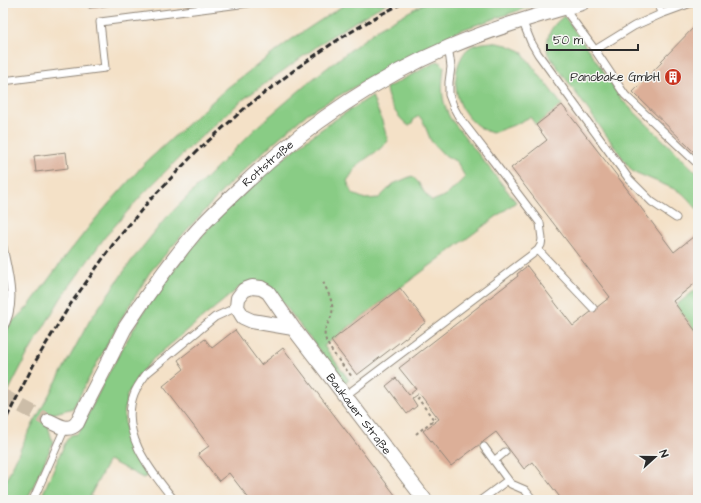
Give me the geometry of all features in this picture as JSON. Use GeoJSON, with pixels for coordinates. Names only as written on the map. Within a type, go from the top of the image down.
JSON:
{"type":"FeatureCollection","features":[{"type":"Feature","properties":{"kind":"street","name":"Rottstraße"},"geometry":{"type":"LineString","coordinates":[[65,428],[70,428],[77,423],[124,330],[158,280],[195,233],[226,200],[260,168],[302,134],[353,99],[392,75],[448,47],[487,32],[522,20],[582,3]]}},
{"type":"Feature","properties":{"kind":"street","name":"Baukauer Straße"},"geometry":{"type":"LineString","coordinates":[[238,307],[238,298],[244,290],[252,287],[261,288],[268,292],[293,328],[425,500]]}},
{"type":"Feature","properties":{"kind":"street"},"geometry":{"type":"LineString","coordinates":[[238,307],[242,317],[252,321],[293,328]]}},
{"type":"Feature","properties":{"kind":"street"},"geometry":{"type":"LineString","coordinates":[[49,420],[65,428]]}},
{"type":"Feature","properties":{"kind":"lane"},"geometry":{"type":"LineString","coordinates":[[3,81],[105,68],[100,22],[248,3]]}},
{"type":"Feature","properties":{"kind":"lane"},"geometry":{"type":"LineString","coordinates":[[658,3],[661,14]]}},
{"type":"Feature","properties":{"kind":"lane"},"geometry":{"type":"LineString","coordinates":[[595,50],[634,26],[691,3]]}},
{"type":"Feature","properties":{"kind":"lane"},"geometry":{"type":"LineString","coordinates":[[566,7],[569,15],[595,50],[625,95],[698,164]]}},
{"type":"Feature","properties":{"kind":"lane"},"geometry":{"type":"LineString","coordinates":[[522,20],[531,42],[538,54],[629,179],[652,202],[676,218]]}},
{"type":"Feature","properties":{"kind":"lane"},"geometry":{"type":"LineString","coordinates":[[345,396],[538,250],[541,245],[542,239],[540,224],[459,117],[454,108],[449,95],[451,67],[448,47]]}},
{"type":"Feature","properties":{"kind":"lane"},"geometry":{"type":"LineString","coordinates":[[3,247],[11,297],[7,321],[3,328]]}},
{"type":"Feature","properties":{"kind":"lane"},"geometry":{"type":"LineString","coordinates":[[538,250],[593,308]]}},
{"type":"Feature","properties":{"kind":"lane"},"geometry":{"type":"LineString","coordinates":[[174,500],[144,460],[137,446],[132,432],[130,419],[130,407],[134,394],[147,373],[215,317],[238,307]]}},
{"type":"Feature","properties":{"kind":"lane"},"geometry":{"type":"LineString","coordinates":[[34,500],[65,428]]}},
{"type":"Feature","properties":{"kind":"lane"},"geometry":{"type":"LineString","coordinates":[[484,447],[511,484],[525,490],[533,500]]}},
{"type":"Feature","properties":{"kind":"lane"},"geometry":{"type":"LineString","coordinates":[[494,461],[505,452]]}},
{"type":"Feature","properties":{"kind":"lane"},"geometry":{"type":"LineString","coordinates":[[481,500],[508,480]]}},
{"type":"Feature","properties":{"kind":"path"},"geometry":{"type":"LineString","coordinates":[[323,282],[332,301],[332,314],[325,329],[325,338],[329,347],[353,378]]}},
{"type":"Feature","properties":{"kind":"path"},"geometry":{"type":"LineString","coordinates":[[416,434],[435,419],[417,397]]}},
{"type":"Feature","properties":{"kind":"green space"},"geometry":{"type":"Polygon","coordinates":[[[347,3],[387,3],[330,37],[241,101],[190,147],[142,195],[105,237],[61,298],[26,357],[8,392],[3,389],[3,334],[12,322],[28,307],[97,217],[144,164],[227,88],[292,39],[347,3]]]}},
{"type":"Feature","properties":{"kind":"green space"},"geometry":{"type":"Polygon","coordinates":[[[425,3],[541,3],[458,31],[308,113],[274,142],[228,185],[150,272],[117,326],[73,408],[52,414],[48,426],[53,443],[27,500],[3,500],[3,487],[27,435],[90,320],[132,260],[166,218],[258,126],[314,78],[379,28],[425,3]]]}},
{"type":"Feature","properties":{"kind":"green space"},"geometry":{"type":"Polygon","coordinates":[[[564,16],[622,100],[698,174],[698,210],[682,193],[632,171],[548,54],[547,44],[550,32],[554,25],[564,16]]]}},
{"type":"Feature","properties":{"kind":"green space"},"geometry":{"type":"Polygon","coordinates":[[[492,42],[507,45],[521,51],[562,105],[536,125],[530,117],[492,133],[482,129],[474,123],[462,107],[458,97],[456,77],[458,66],[464,53],[471,46],[492,42]]]}},
{"type":"Feature","properties":{"kind":"green space"},"geometry":{"type":"Polygon","coordinates":[[[438,61],[444,66],[442,92],[450,118],[516,202],[324,346],[349,380],[344,383],[273,290],[241,286],[153,359],[139,375],[127,395],[124,415],[126,431],[130,447],[136,460],[147,476],[143,478],[109,460],[90,496],[97,500],[40,500],[66,441],[71,435],[80,431],[106,378],[155,294],[220,215],[305,141],[372,96],[388,141],[358,165],[347,181],[353,194],[365,199],[379,198],[393,184],[412,176],[432,201],[447,195],[465,177],[457,162],[443,154],[431,141],[423,121],[419,116],[414,119],[412,124],[409,126],[401,119],[388,99],[386,88],[438,61]]]}},
{"type":"Feature","properties":{"kind":"green space"},"geometry":{"type":"Polygon","coordinates":[[[698,288],[698,334],[676,305],[698,288]]]}},
{"type":"Feature","properties":{"kind":"building"},"geometry":{"type":"Polygon","coordinates":[[[88,3],[120,3],[120,4],[89,8],[88,3]]]}},
{"type":"Feature","properties":{"kind":"building","name":"Panobake GmbH"},"geometry":{"type":"Polygon","coordinates":[[[698,23],[698,156],[633,92],[698,23]]]}},
{"type":"Feature","properties":{"kind":"building"},"geometry":{"type":"Polygon","coordinates":[[[562,105],[674,252],[698,233],[698,281],[673,301],[698,334],[698,500],[562,500],[533,462],[524,469],[496,432],[451,466],[423,431],[439,419],[419,393],[412,398],[417,406],[407,414],[386,386],[396,378],[409,395],[416,389],[399,368],[518,276],[517,274],[527,266],[573,326],[610,297],[511,168],[547,140],[536,125],[562,105]]]}},
{"type":"Feature","properties":{"kind":"building"},"geometry":{"type":"Polygon","coordinates":[[[66,152],[68,168],[36,172],[34,156],[66,152]]]}},
{"type":"Feature","properties":{"kind":"building"},"geometry":{"type":"Polygon","coordinates":[[[400,288],[426,322],[357,375],[331,341],[400,288]]]}},
{"type":"Feature","properties":{"kind":"building"},"geometry":{"type":"Polygon","coordinates":[[[235,330],[261,365],[283,348],[399,500],[250,500],[229,473],[219,481],[198,454],[209,446],[163,386],[184,369],[178,360],[205,339],[212,348],[235,330]]]}},
{"type":"Feature","properties":{"kind":"tunnel"},"geometry":{"type":"LineString","coordinates":[[3,396],[49,421]]}},
{"type":"Feature","properties":{"kind":"railway"},"geometry":{"type":"LineString","coordinates":[[3,425],[35,362],[70,305],[114,243],[149,201],[197,151],[245,108],[297,68],[333,43],[374,18],[403,3]]}},
{"type":"Feature","properties":{"kind":"place","name":"Panobake GmbH"},"geometry":{"type":"Point","coordinates":[673,77]}}]}
